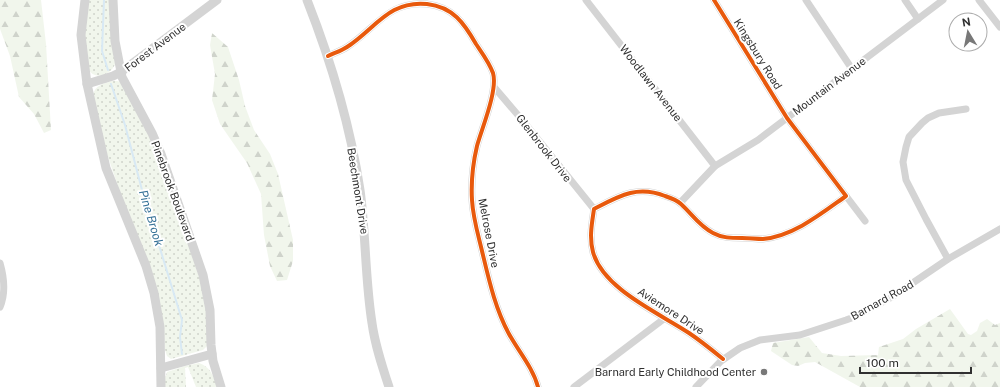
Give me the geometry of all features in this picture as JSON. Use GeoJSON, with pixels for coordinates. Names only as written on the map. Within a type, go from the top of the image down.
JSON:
{"type":"FeatureCollection","features":[{"type":"Feature","properties":{"kind":"street"},"geometry":{"type":"LineString","coordinates":[[85,0],[80,35],[87,84],[106,168],[146,266],[154,293],[160,327],[161,387]]}},
{"type":"Feature","properties":{"kind":"street","name":"Pinebrook Boulevard"},"geometry":{"type":"LineString","coordinates":[[113,0],[115,41],[121,72],[124,81],[161,154],[200,266],[209,301],[212,354],[221,387]]}},
{"type":"Feature","properties":{"kind":"street","name":"Forest Avenue"},"geometry":{"type":"LineString","coordinates":[[87,84],[108,78],[121,72],[217,0]]}},
{"type":"Feature","properties":{"kind":"street","name":"Beechmont Drive"},"geometry":{"type":"LineString","coordinates":[[307,0],[328,56],[355,162],[365,227],[372,322],[389,387]]}},
{"type":"Feature","properties":{"kind":"street","name":"Woodlawn Avenue"},"geometry":{"type":"LineString","coordinates":[[586,0],[715,166]]}},
{"type":"Feature","properties":{"kind":"street","name":"Kingsbury Road"},"geometry":{"type":"LineString","coordinates":[[714,0],[787,118]]}},
{"type":"Feature","properties":{"kind":"street"},"geometry":{"type":"LineString","coordinates":[[806,0],[852,69]]}},
{"type":"Feature","properties":{"kind":"street"},"geometry":{"type":"LineString","coordinates":[[905,0],[918,19]]}},
{"type":"Feature","properties":{"kind":"street","name":"Mountain Avenue"},"geometry":{"type":"LineString","coordinates":[[680,203],[715,166],[758,140],[943,0]]}},
{"type":"Feature","properties":{"kind":"street"},"geometry":{"type":"LineString","coordinates":[[979,0],[1000,27]]}},
{"type":"Feature","properties":{"kind":"street","name":"Melrose Drive"},"geometry":{"type":"LineString","coordinates":[[328,56],[349,46],[385,15],[395,9],[413,4],[436,6],[452,14],[460,20],[468,30],[486,58],[493,74],[494,87],[477,147],[472,187],[474,215],[491,289],[498,311],[509,334],[536,377],[538,387]]}},
{"type":"Feature","properties":{"kind":"street","name":"Glenbrook Drive"},"geometry":{"type":"LineString","coordinates":[[494,87],[523,120],[594,209]]}},
{"type":"Feature","properties":{"kind":"street"},"geometry":{"type":"LineString","coordinates":[[948,259],[909,185],[904,171],[904,162],[909,137],[922,123],[928,118],[939,113],[966,109]]}},
{"type":"Feature","properties":{"kind":"street"},"geometry":{"type":"LineString","coordinates":[[787,118],[866,221]]}},
{"type":"Feature","properties":{"kind":"street"},"geometry":{"type":"LineString","coordinates":[[594,209],[617,196],[634,192],[657,193],[680,203],[700,225],[723,238],[764,239],[782,235],[798,228],[846,196]]}},
{"type":"Feature","properties":{"kind":"street","name":"Aviemore Drive"},"geometry":{"type":"LineString","coordinates":[[594,209],[591,242],[593,253],[600,267],[611,279],[642,306],[665,318],[704,343],[723,359]]}},
{"type":"Feature","properties":{"kind":"street","name":"Barnard Road"},"geometry":{"type":"LineString","coordinates":[[696,387],[723,359],[740,348],[760,340],[800,334],[857,316],[892,297],[948,259],[1000,229]]}},
{"type":"Feature","properties":{"kind":"street"},"geometry":{"type":"LineString","coordinates":[[0,263],[4,285],[0,307]]}},
{"type":"Feature","properties":{"kind":"street"},"geometry":{"type":"LineString","coordinates":[[574,387],[665,318]]}},
{"type":"Feature","properties":{"kind":"street"},"geometry":{"type":"LineString","coordinates":[[161,368],[212,354]]}},
{"type":"Feature","properties":{"kind":"green space"},"geometry":{"type":"Polygon","coordinates":[[[0,0],[41,0],[46,44],[51,130],[44,133],[34,114],[19,97],[10,56],[0,29],[0,0]]]}},
{"type":"Feature","properties":{"kind":"green space"},"geometry":{"type":"Polygon","coordinates":[[[89,0],[110,0],[115,64],[111,71],[99,76],[95,75],[89,70],[83,33],[89,0]]]}},
{"type":"Feature","properties":{"kind":"green space"},"geometry":{"type":"Polygon","coordinates":[[[212,33],[228,47],[239,80],[245,106],[254,130],[270,154],[278,174],[293,240],[293,261],[287,280],[277,281],[270,266],[264,235],[261,194],[247,163],[220,124],[212,100],[215,74],[210,45],[212,33]]]}},
{"type":"Feature","properties":{"kind":"green space"},"geometry":{"type":"Polygon","coordinates":[[[112,81],[122,82],[148,132],[185,232],[205,296],[207,346],[203,350],[171,359],[167,356],[165,350],[162,315],[107,154],[93,95],[98,87],[112,81]]]}},
{"type":"Feature","properties":{"kind":"green space"},"geometry":{"type":"Polygon","coordinates":[[[950,309],[968,334],[971,335],[977,331],[980,323],[987,319],[995,325],[1000,323],[1000,387],[860,387],[815,362],[805,363],[798,366],[792,365],[771,351],[773,343],[809,337],[822,353],[841,356],[878,355],[879,347],[903,339],[916,329],[950,309]]]}},
{"type":"Feature","properties":{"kind":"green space"},"geometry":{"type":"Polygon","coordinates":[[[199,363],[209,369],[218,387],[196,387],[188,367],[185,368],[186,387],[164,387],[163,377],[166,376],[167,372],[199,363]]]}},
{"type":"Feature","properties":{"kind":"waterway","name":"Pine Brook"},"geometry":{"type":"LineString","coordinates":[[104,0],[102,51],[108,70]]}},
{"type":"Feature","properties":{"kind":"waterway","name":"Pine Brook"},"geometry":{"type":"LineString","coordinates":[[111,84],[125,125],[142,190],[182,320],[180,337],[182,354]]}},
{"type":"Feature","properties":{"kind":"cycle path"},"geometry":{"type":"LineString","coordinates":[[714,0],[787,118],[846,196],[797,229],[774,237],[760,239],[730,238],[716,235],[704,227],[676,200],[655,193],[637,192],[620,196],[594,209],[591,235],[593,252],[599,265],[620,289],[689,333],[723,359]]}},
{"type":"Feature","properties":{"kind":"cycle path"},"geometry":{"type":"LineString","coordinates":[[328,56],[340,51],[357,40],[392,11],[402,6],[427,4],[451,12],[457,17],[467,29],[490,65],[494,80],[493,89],[489,109],[474,159],[472,187],[473,213],[496,304],[509,334],[533,373],[538,387]]}},
{"type":"Feature","properties":{"kind":"place","name":"Barnard Early Childhood Center"},"geometry":{"type":"Point","coordinates":[764,372]}}]}
